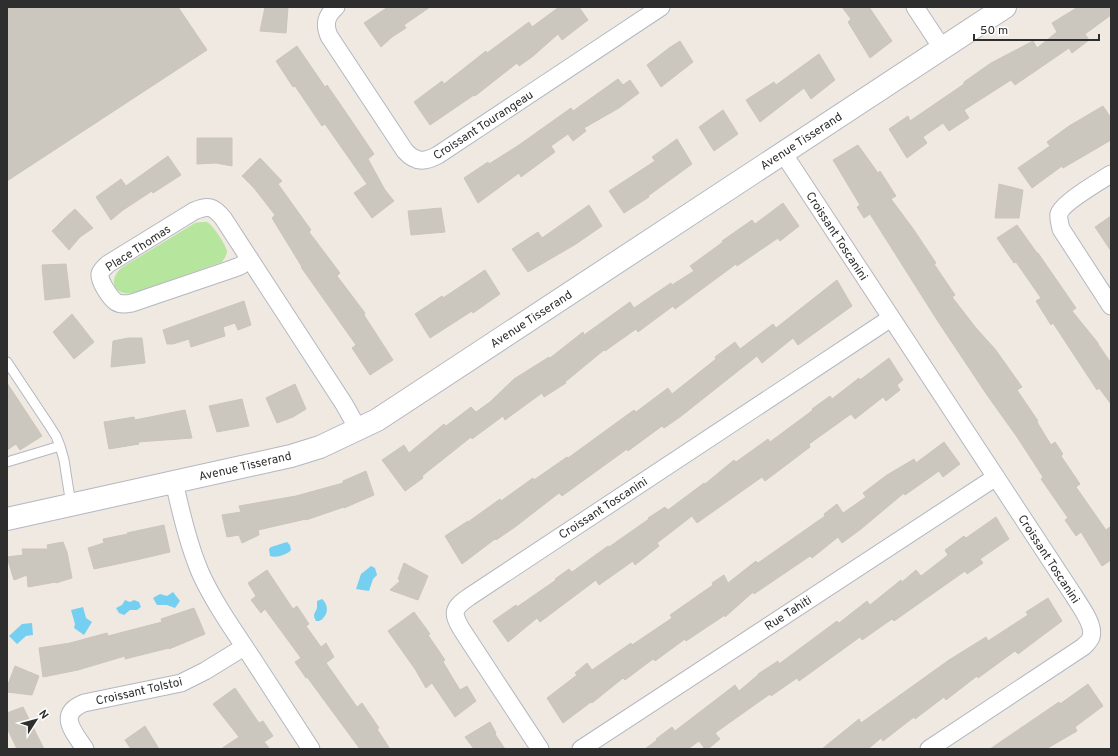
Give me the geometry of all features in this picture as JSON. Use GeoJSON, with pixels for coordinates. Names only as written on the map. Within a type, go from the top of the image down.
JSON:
{"type":"FeatureCollection","features":[{"type":"Feature","properties":{"kind":"street","name":"Croissant Tourangeau"},"geometry":{"type":"LineString","coordinates":[[336,7],[329,14],[326,20],[329,36],[405,151],[412,157],[419,160],[425,160],[438,155],[661,7]]}},
{"type":"Feature","properties":{"kind":"street"},"geometry":{"type":"LineString","coordinates":[[915,7],[942,48]]}},
{"type":"Feature","properties":{"kind":"street","name":"Avenue Tisserand"},"geometry":{"type":"LineString","coordinates":[[7,519],[307,452],[358,430],[388,413],[1005,7]]}},
{"type":"Feature","properties":{"kind":"street","name":"Croissant Toscanini"},"geometry":{"type":"LineString","coordinates":[[783,153],[1084,611],[1091,627],[1091,637],[1088,642],[1078,651],[929,749]]}},
{"type":"Feature","properties":{"kind":"street"},"geometry":{"type":"LineString","coordinates":[[1111,174],[1070,201],[1062,208],[1059,214],[1059,221],[1065,235],[1111,306]]}},
{"type":"Feature","properties":{"kind":"street","name":"Place Thomas"},"geometry":{"type":"LineString","coordinates":[[250,259],[240,266],[232,269],[132,303],[124,304],[117,302],[111,297],[101,281],[100,275],[102,270],[108,264],[194,211],[207,207],[213,208],[223,218],[250,259],[344,404],[358,430]]}},
{"type":"Feature","properties":{"kind":"street","name":"Croissant Toscanini"},"geometry":{"type":"LineString","coordinates":[[540,749],[462,630],[455,617],[455,612],[458,606],[475,592],[891,318]]}},
{"type":"Feature","properties":{"kind":"street","name":"Rue Tahiti"},"geometry":{"type":"LineString","coordinates":[[581,749],[996,477]]}},
{"type":"Feature","properties":{"kind":"street"},"geometry":{"type":"LineString","coordinates":[[174,482],[189,540],[200,572],[224,616],[311,749]]}},
{"type":"Feature","properties":{"kind":"street","name":"Croissant Tolstoi"},"geometry":{"type":"LineString","coordinates":[[85,749],[70,724],[69,716],[71,710],[77,706],[84,703],[190,679],[206,671],[244,647]]}},
{"type":"Feature","properties":{"kind":"lane"},"geometry":{"type":"LineString","coordinates":[[7,362],[49,425],[60,446],[64,460],[71,505]]}},
{"type":"Feature","properties":{"kind":"lane"},"geometry":{"type":"LineString","coordinates":[[7,462],[60,446]]}},
{"type":"Feature","properties":{"kind":"green space"},"geometry":{"type":"Polygon","coordinates":[[[207,222],[210,224],[224,244],[227,252],[222,262],[134,293],[122,292],[115,287],[114,278],[121,268],[195,223],[207,222]]]}},
{"type":"Feature","properties":{"kind":"water"},"geometry":{"type":"Polygon","coordinates":[[[287,542],[290,545],[291,550],[289,552],[284,555],[270,556],[269,549],[271,547],[287,542]]]}},
{"type":"Feature","properties":{"kind":"water"},"geometry":{"type":"Polygon","coordinates":[[[371,566],[375,568],[377,575],[373,579],[369,591],[356,589],[361,574],[371,566]]]}},
{"type":"Feature","properties":{"kind":"water"},"geometry":{"type":"Polygon","coordinates":[[[173,592],[180,601],[175,608],[167,605],[157,605],[153,598],[160,594],[167,596],[173,592]]]}},
{"type":"Feature","properties":{"kind":"water"},"geometry":{"type":"Polygon","coordinates":[[[322,599],[326,605],[326,615],[323,619],[316,621],[314,615],[317,608],[317,601],[322,599]]]}},
{"type":"Feature","properties":{"kind":"water"},"geometry":{"type":"Polygon","coordinates":[[[125,600],[130,602],[134,600],[139,602],[141,607],[137,610],[130,610],[124,615],[119,613],[116,608],[122,605],[125,600]]]}},
{"type":"Feature","properties":{"kind":"water"},"geometry":{"type":"Polygon","coordinates":[[[83,607],[86,618],[92,622],[84,635],[74,628],[75,624],[71,610],[83,607]]]}},
{"type":"Feature","properties":{"kind":"water"},"geometry":{"type":"Polygon","coordinates":[[[32,623],[33,635],[26,636],[17,644],[9,636],[22,624],[32,623]]]}},
{"type":"Feature","properties":{"kind":"building"},"geometry":{"type":"Polygon","coordinates":[[[7,7],[178,7],[207,50],[7,181],[7,7]]]}},
{"type":"Feature","properties":{"kind":"building"},"geometry":{"type":"Polygon","coordinates":[[[265,7],[288,7],[286,33],[260,31],[265,7]]]}},
{"type":"Feature","properties":{"kind":"building"},"geometry":{"type":"Polygon","coordinates":[[[388,7],[430,7],[404,25],[406,28],[392,37],[381,47],[364,23],[388,7]]]}},
{"type":"Feature","properties":{"kind":"building"},"geometry":{"type":"Polygon","coordinates":[[[559,7],[579,7],[588,20],[562,40],[558,34],[532,57],[519,66],[517,63],[475,96],[474,95],[430,125],[414,102],[442,81],[444,84],[486,51],[487,53],[529,22],[532,27],[559,7]]]}},
{"type":"Feature","properties":{"kind":"building"},"geometry":{"type":"Polygon","coordinates":[[[842,7],[869,7],[892,41],[870,58],[848,22],[851,19],[842,7]]]}},
{"type":"Feature","properties":{"kind":"building"},"geometry":{"type":"Polygon","coordinates":[[[1078,7],[1111,7],[1111,15],[1085,34],[1089,40],[1072,53],[1069,48],[1015,85],[1011,80],[964,110],[969,118],[949,131],[943,123],[923,137],[927,143],[907,158],[889,129],[908,116],[910,121],[964,84],[964,82],[991,63],[1033,41],[1037,48],[1057,32],[1052,23],[1078,7]]]}},
{"type":"Feature","properties":{"kind":"building"},"geometry":{"type":"Polygon","coordinates":[[[680,41],[693,62],[661,87],[647,65],[680,41]]]}},
{"type":"Feature","properties":{"kind":"building"},"geometry":{"type":"Polygon","coordinates":[[[297,46],[325,87],[327,85],[374,154],[368,159],[385,190],[394,201],[372,218],[354,193],[367,184],[325,124],[322,126],[276,61],[297,46]]]}},
{"type":"Feature","properties":{"kind":"building"},"geometry":{"type":"Polygon","coordinates":[[[819,54],[835,80],[811,99],[804,88],[760,122],[746,100],[774,82],[776,85],[819,54]]]}},
{"type":"Feature","properties":{"kind":"building"},"geometry":{"type":"Polygon","coordinates":[[[618,79],[623,85],[630,80],[639,93],[619,108],[584,128],[586,131],[573,141],[568,134],[551,146],[555,152],[521,177],[519,173],[478,203],[464,178],[488,162],[489,164],[519,145],[571,108],[573,111],[618,79]]]}},
{"type":"Feature","properties":{"kind":"building"},"geometry":{"type":"Polygon","coordinates":[[[1103,106],[1111,118],[1111,140],[1063,168],[1062,166],[1032,188],[1018,168],[1050,146],[1047,142],[1069,126],[1103,106]]]}},
{"type":"Feature","properties":{"kind":"building"},"geometry":{"type":"Polygon","coordinates":[[[723,110],[738,134],[714,151],[699,127],[723,110]]]}},
{"type":"Feature","properties":{"kind":"building"},"geometry":{"type":"Polygon","coordinates":[[[197,138],[232,138],[232,166],[216,163],[197,164],[197,138]]]}},
{"type":"Feature","properties":{"kind":"building"},"geometry":{"type":"Polygon","coordinates":[[[677,139],[692,164],[648,196],[649,197],[624,213],[609,191],[655,161],[652,157],[677,139]]]}},
{"type":"Feature","properties":{"kind":"building"},"geometry":{"type":"Polygon","coordinates":[[[858,145],[878,173],[880,171],[896,196],[891,199],[936,263],[934,264],[955,295],[952,297],[976,328],[995,349],[1022,387],[1017,390],[1038,421],[1037,422],[1051,445],[1055,442],[1063,454],[1061,456],[1080,484],[1076,487],[1106,530],[1111,526],[1111,560],[1102,566],[1081,532],[1076,536],[1065,520],[1068,518],[1041,479],[1043,477],[937,320],[870,214],[864,218],[857,207],[860,205],[833,160],[858,145]]]}},
{"type":"Feature","properties":{"kind":"building"},"geometry":{"type":"Polygon","coordinates":[[[168,156],[181,175],[153,193],[152,191],[123,210],[111,220],[96,197],[121,179],[126,186],[168,156]]]}},
{"type":"Feature","properties":{"kind":"building"},"geometry":{"type":"Polygon","coordinates":[[[260,158],[282,181],[278,184],[311,230],[309,232],[340,273],[337,276],[365,313],[364,315],[393,360],[370,375],[352,348],[356,345],[301,267],[272,218],[275,215],[254,188],[242,176],[260,158]]]}},
{"type":"Feature","properties":{"kind":"building"},"geometry":{"type":"Polygon","coordinates":[[[999,184],[1023,190],[1019,218],[995,218],[999,184]]]}},
{"type":"Feature","properties":{"kind":"building"},"geometry":{"type":"Polygon","coordinates":[[[783,203],[799,226],[780,241],[778,238],[737,266],[736,264],[675,309],[673,306],[638,332],[636,329],[605,351],[604,350],[565,382],[566,383],[544,397],[542,393],[505,420],[503,416],[472,439],[471,437],[422,476],[423,478],[405,491],[382,460],[404,445],[409,453],[444,424],[446,426],[471,407],[476,412],[490,402],[514,379],[549,357],[550,358],[583,332],[584,335],[630,302],[634,308],[671,283],[672,285],[694,271],[690,266],[723,242],[722,241],[752,220],[755,224],[783,203]]]}},
{"type":"Feature","properties":{"kind":"building"},"geometry":{"type":"Polygon","coordinates":[[[589,205],[602,226],[576,244],[528,272],[512,249],[538,232],[542,238],[589,205]]]}},
{"type":"Feature","properties":{"kind":"building"},"geometry":{"type":"Polygon","coordinates":[[[441,208],[445,232],[411,235],[408,211],[441,208]]]}},
{"type":"Feature","properties":{"kind":"building"},"geometry":{"type":"Polygon","coordinates":[[[75,209],[93,228],[80,237],[69,250],[52,231],[75,209]]]}},
{"type":"Feature","properties":{"kind":"building"},"geometry":{"type":"Polygon","coordinates":[[[1111,216],[1111,251],[1095,227],[1111,216]]]}},
{"type":"Feature","properties":{"kind":"building"},"geometry":{"type":"Polygon","coordinates":[[[1017,225],[1076,308],[1072,311],[1098,343],[1111,363],[1111,404],[1099,388],[1097,390],[1053,323],[1051,325],[1036,301],[1041,298],[997,238],[1017,225]]]}},
{"type":"Feature","properties":{"kind":"building"},"geometry":{"type":"Polygon","coordinates":[[[66,264],[70,297],[45,300],[42,265],[66,264]]]}},
{"type":"Feature","properties":{"kind":"building"},"geometry":{"type":"Polygon","coordinates":[[[485,270],[500,294],[473,313],[472,311],[430,338],[415,314],[442,296],[443,298],[485,270]]]}},
{"type":"Feature","properties":{"kind":"building"},"geometry":{"type":"Polygon","coordinates":[[[837,280],[852,306],[798,345],[793,338],[762,363],[757,356],[680,417],[664,428],[662,426],[628,451],[627,449],[562,496],[559,493],[515,527],[496,540],[495,539],[462,564],[445,536],[468,522],[500,499],[501,501],[533,478],[534,480],[567,457],[568,458],[634,410],[636,412],[668,388],[672,394],[735,342],[740,349],[773,324],[776,328],[837,280]]]}},
{"type":"Feature","properties":{"kind":"building"},"geometry":{"type":"Polygon","coordinates":[[[244,301],[251,325],[238,330],[235,323],[223,327],[225,336],[191,347],[189,339],[173,344],[167,344],[163,330],[244,301]]]}},
{"type":"Feature","properties":{"kind":"building"},"geometry":{"type":"Polygon","coordinates":[[[72,314],[94,342],[74,359],[53,332],[72,314]]]}},
{"type":"Feature","properties":{"kind":"building"},"geometry":{"type":"Polygon","coordinates":[[[128,338],[142,338],[145,363],[111,367],[113,341],[128,338]]]}},
{"type":"Feature","properties":{"kind":"building"},"geometry":{"type":"Polygon","coordinates":[[[889,358],[903,380],[897,385],[900,390],[886,401],[883,397],[855,419],[851,414],[809,444],[810,447],[765,481],[762,477],[697,523],[692,516],[657,543],[659,546],[635,565],[633,561],[599,585],[596,580],[540,622],[537,618],[508,642],[493,621],[516,605],[517,607],[556,580],[555,579],[569,569],[572,572],[665,507],[668,510],[704,483],[705,484],[734,460],[736,462],[768,439],[770,442],[830,396],[832,399],[859,378],[860,380],[889,358]]]}},
{"type":"Feature","properties":{"kind":"building"},"geometry":{"type":"Polygon","coordinates":[[[7,383],[42,436],[20,450],[16,444],[7,450],[7,383]]]}},
{"type":"Feature","properties":{"kind":"building"},"geometry":{"type":"Polygon","coordinates":[[[295,384],[306,409],[293,417],[277,423],[266,398],[295,384]]]}},
{"type":"Feature","properties":{"kind":"building"},"geometry":{"type":"Polygon","coordinates":[[[242,399],[249,426],[217,432],[209,406],[242,399]]]}},
{"type":"Feature","properties":{"kind":"building"},"geometry":{"type":"Polygon","coordinates":[[[185,410],[192,438],[138,442],[139,444],[109,449],[104,422],[134,417],[135,420],[185,410]]]}},
{"type":"Feature","properties":{"kind":"building"},"geometry":{"type":"Polygon","coordinates":[[[944,442],[960,464],[943,477],[939,471],[905,495],[904,493],[842,543],[838,537],[812,558],[810,556],[754,594],[753,592],[725,617],[725,615],[686,641],[685,639],[655,661],[653,659],[625,680],[623,678],[592,703],[591,702],[563,723],[547,698],[577,675],[575,673],[587,663],[592,670],[631,643],[632,645],[672,618],[670,615],[713,585],[712,583],[724,575],[728,583],[756,561],[758,563],[825,516],[824,514],[837,504],[843,513],[866,497],[863,493],[887,475],[914,459],[916,463],[944,442]]]}},
{"type":"Feature","properties":{"kind":"building"},"geometry":{"type":"Polygon","coordinates":[[[366,471],[374,495],[344,508],[306,520],[258,530],[259,535],[242,543],[239,535],[227,537],[222,515],[241,512],[239,506],[296,496],[343,483],[343,481],[366,471]]]}},
{"type":"Feature","properties":{"kind":"building"},"geometry":{"type":"Polygon","coordinates":[[[996,517],[1009,539],[980,559],[983,563],[967,574],[965,571],[894,621],[892,619],[862,640],[860,637],[799,681],[797,678],[771,696],[770,694],[715,733],[720,739],[708,749],[705,749],[699,741],[688,749],[645,749],[672,727],[675,731],[735,685],[739,691],[758,674],[778,661],[779,664],[837,621],[839,623],[867,601],[870,605],[916,570],[921,576],[948,555],[945,550],[964,536],[966,538],[996,517]]]}},
{"type":"Feature","properties":{"kind":"building"},"geometry":{"type":"Polygon","coordinates":[[[164,525],[170,552],[94,569],[88,548],[104,543],[103,539],[164,525]]]}},
{"type":"Feature","properties":{"kind":"building"},"geometry":{"type":"Polygon","coordinates":[[[63,542],[67,552],[72,578],[56,583],[28,587],[27,575],[14,580],[7,557],[23,555],[22,549],[48,549],[47,545],[63,542]]]}},
{"type":"Feature","properties":{"kind":"building"},"geometry":{"type":"Polygon","coordinates":[[[404,563],[428,576],[418,600],[390,590],[400,581],[398,579],[404,563]]]}},
{"type":"Feature","properties":{"kind":"building"},"geometry":{"type":"Polygon","coordinates":[[[267,570],[293,609],[297,606],[309,624],[306,626],[321,647],[326,643],[334,657],[326,663],[357,707],[362,703],[379,728],[377,729],[390,749],[360,749],[295,662],[301,658],[265,609],[261,613],[251,600],[256,596],[248,583],[267,570]]]}},
{"type":"Feature","properties":{"kind":"building"},"geometry":{"type":"Polygon","coordinates":[[[1048,598],[1062,621],[1018,654],[1015,651],[978,678],[977,676],[946,700],[944,697],[915,719],[914,717],[883,741],[881,738],[868,749],[822,749],[859,719],[861,723],[949,660],[986,637],[988,641],[1028,615],[1026,612],[1048,598]]]}},
{"type":"Feature","properties":{"kind":"building"},"geometry":{"type":"Polygon","coordinates":[[[194,608],[205,634],[169,649],[125,659],[125,656],[78,670],[43,677],[39,648],[70,643],[107,633],[108,636],[162,622],[161,619],[194,608]]]}},
{"type":"Feature","properties":{"kind":"building"},"geometry":{"type":"Polygon","coordinates":[[[414,612],[430,634],[428,635],[445,660],[443,662],[460,690],[467,686],[476,701],[455,717],[432,683],[426,688],[415,669],[388,631],[414,612]]]}},
{"type":"Feature","properties":{"kind":"building"},"geometry":{"type":"Polygon","coordinates":[[[15,666],[39,676],[32,695],[7,692],[7,687],[15,666]]]}},
{"type":"Feature","properties":{"kind":"building"},"geometry":{"type":"Polygon","coordinates":[[[1088,684],[1103,706],[1075,727],[1077,731],[1046,749],[990,749],[1059,702],[1060,704],[1088,684]]]}},
{"type":"Feature","properties":{"kind":"building"},"geometry":{"type":"Polygon","coordinates":[[[235,688],[259,723],[263,721],[273,736],[264,742],[270,749],[221,749],[239,737],[213,704],[235,688]]]}},
{"type":"Feature","properties":{"kind":"building"},"geometry":{"type":"Polygon","coordinates":[[[23,707],[44,749],[17,749],[7,728],[7,713],[23,707]]]}},
{"type":"Feature","properties":{"kind":"building"},"geometry":{"type":"Polygon","coordinates":[[[490,722],[496,733],[495,734],[505,749],[474,749],[465,737],[490,722]]]}},
{"type":"Feature","properties":{"kind":"building"},"geometry":{"type":"Polygon","coordinates":[[[145,726],[159,749],[131,749],[125,740],[145,726]]]}}]}
